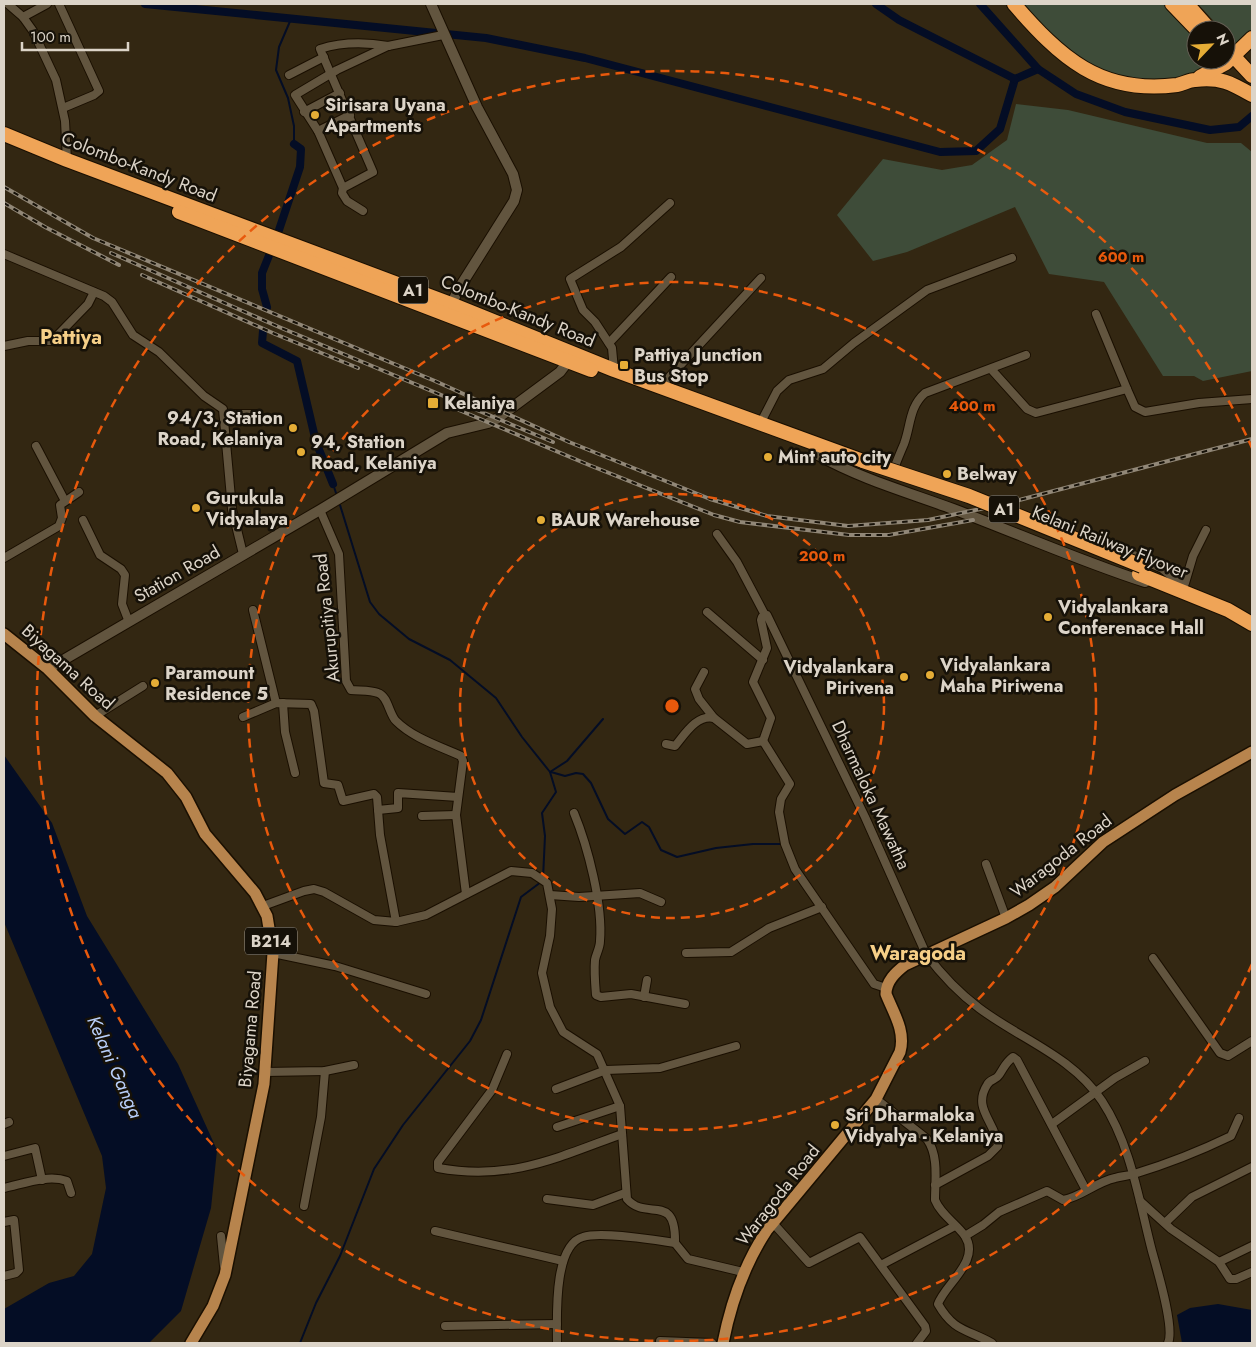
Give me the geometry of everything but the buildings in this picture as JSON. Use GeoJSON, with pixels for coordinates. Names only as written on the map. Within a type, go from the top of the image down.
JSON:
{"type":"FeatureCollection","features":[{"type":"Feature","properties":{"kind":"highway"},"geometry":{"type":"LineString","coordinates":[[1014,4],[1062,54],[1093,74],[1122,83],[1145,86],[1178,85],[1208,74],[1212,70]]}},
{"type":"Feature","properties":{"kind":"highway"},"geometry":{"type":"LineString","coordinates":[[1172,4],[1187,20]]}},
{"type":"Feature","properties":{"kind":"highway"},"geometry":{"type":"LineString","coordinates":[[1187,4],[1201,20]]}},
{"type":"Feature","properties":{"kind":"highway"},"geometry":{"type":"LineString","coordinates":[[1236,50],[1252,38]]}},
{"type":"Feature","properties":{"kind":"highway"},"geometry":{"type":"LineString","coordinates":[[1236,64],[1252,76]]}},
{"type":"Feature","properties":{"kind":"highway"},"geometry":{"type":"LineString","coordinates":[[1236,70],[1252,94]]}},
{"type":"Feature","properties":{"kind":"highway"},"geometry":{"type":"LineString","coordinates":[[1193,80],[1227,81],[1252,94]]}},
{"type":"Feature","properties":{"kind":"highway","name":"Colombo-Kandy Road"},"geometry":{"type":"LineString","coordinates":[[4,134],[449,310],[820,451]]}},
{"type":"Feature","properties":{"kind":"highway","name":"Colombo-Kandy Road"},"geometry":{"type":"LineString","coordinates":[[4,144],[48,159],[235,235],[449,310]]}},
{"type":"Feature","properties":{"kind":"highway","name":"Colombo-Kandy Road"},"geometry":{"type":"LineString","coordinates":[[571,357],[661,386],[760,424],[820,451]]}},
{"type":"Feature","properties":{"kind":"highway","name":"Kelani Railway Flyover"},"geometry":{"type":"LineString","coordinates":[[820,451],[862,466],[969,496],[1141,570],[1184,586]]}},
{"type":"Feature","properties":{"kind":"highway","name":"A1"},"geometry":{"type":"LineString","coordinates":[[1184,586],[1234,604],[1252,614]]}},
{"type":"Feature","properties":{"kind":"highway","name":"A1"},"geometry":{"type":"LineString","coordinates":[[1184,586],[1252,624]]}},
{"type":"Feature","properties":{"kind":"main road","name":"Biyagama Road"},"geometry":{"type":"LineString","coordinates":[[4,634],[48,669],[95,716],[167,773],[186,796],[205,834],[255,893],[263,906],[273,953],[265,1072],[225,1275],[213,1306],[191,1343]]}},
{"type":"Feature","properties":{"kind":"main road","name":"Waragoda Road"},"geometry":{"type":"LineString","coordinates":[[723,1343],[743,1272],[753,1251],[773,1223],[876,1099],[902,1044],[900,1029],[889,1002],[886,988],[899,970],[926,954],[1006,918],[1055,887],[1103,842],[1175,796],[1252,752]]}},
{"type":"Feature","properties":{"kind":"street"},"geometry":{"type":"LineString","coordinates":[[8,4],[23,17],[33,31],[56,80],[63,108],[67,160]]}},
{"type":"Feature","properties":{"kind":"street"},"geometry":{"type":"LineString","coordinates":[[23,17],[47,4]]}},
{"type":"Feature","properties":{"kind":"street"},"geometry":{"type":"LineString","coordinates":[[60,4],[99,91],[63,108]]}},
{"type":"Feature","properties":{"kind":"street"},"geometry":{"type":"LineString","coordinates":[[431,4],[477,106],[513,174],[517,190],[509,209],[449,310]]}},
{"type":"Feature","properties":{"kind":"street"},"geometry":{"type":"LineString","coordinates":[[363,211],[348,201],[342,193],[344,188],[318,131],[304,112],[296,95],[388,46],[444,34]]}},
{"type":"Feature","properties":{"kind":"street"},"geometry":{"type":"LineString","coordinates":[[344,188],[373,172],[320,48],[334,44],[363,43],[388,46]]}},
{"type":"Feature","properties":{"kind":"street"},"geometry":{"type":"LineString","coordinates":[[289,75],[324,57]]}},
{"type":"Feature","properties":{"kind":"street"},"geometry":{"type":"LineString","coordinates":[[304,112],[340,94]]}},
{"type":"Feature","properties":{"kind":"street"},"geometry":{"type":"LineString","coordinates":[[318,131],[350,115]]}},
{"type":"Feature","properties":{"kind":"street"},"geometry":{"type":"LineString","coordinates":[[614,370],[612,348],[595,322],[583,310],[570,279],[621,248],[670,203]]}},
{"type":"Feature","properties":{"kind":"street"},"geometry":{"type":"LineString","coordinates":[[4,254],[94,292],[112,302],[134,335],[159,352],[204,396],[223,409],[225,414],[232,510],[243,554]]}},
{"type":"Feature","properties":{"kind":"street"},"geometry":{"type":"LineString","coordinates":[[760,424],[777,390],[789,380],[823,369],[854,343],[927,290],[1012,258]]}},
{"type":"Feature","properties":{"kind":"street"},"geometry":{"type":"LineString","coordinates":[[609,343],[671,277]]}},
{"type":"Feature","properties":{"kind":"street"},"geometry":{"type":"LineString","coordinates":[[661,386],[761,278]]}},
{"type":"Feature","properties":{"kind":"street"},"geometry":{"type":"LineString","coordinates":[[4,346],[28,341],[52,340],[88,304],[94,292]]}},
{"type":"Feature","properties":{"kind":"street"},"geometry":{"type":"LineString","coordinates":[[1096,314],[1135,407],[1145,412],[1199,403],[1252,399]]}},
{"type":"Feature","properties":{"kind":"street"},"geometry":{"type":"LineString","coordinates":[[895,466],[904,443],[913,407],[925,393],[1026,355]]}},
{"type":"Feature","properties":{"kind":"street","name":"Station Road"},"geometry":{"type":"LineString","coordinates":[[48,669],[320,510],[447,432],[488,423],[498,418],[560,372],[571,357]]}},
{"type":"Feature","properties":{"kind":"street"},"geometry":{"type":"LineString","coordinates":[[991,369],[1031,412],[1045,411],[1127,389]]}},
{"type":"Feature","properties":{"kind":"street"},"geometry":{"type":"LineString","coordinates":[[225,414],[258,414]]}},
{"type":"Feature","properties":{"kind":"street"},"geometry":{"type":"LineString","coordinates":[[36,446],[65,501]]}},
{"type":"Feature","properties":{"kind":"street"},"geometry":{"type":"LineString","coordinates":[[820,451],[850,450],[931,477],[1033,515],[1163,568],[1184,586]]}},
{"type":"Feature","properties":{"kind":"street"},"geometry":{"type":"LineString","coordinates":[[820,451],[846,470],[924,498],[1094,565],[1184,586]]}},
{"type":"Feature","properties":{"kind":"street"},"geometry":{"type":"LineString","coordinates":[[924,498],[931,477]]}},
{"type":"Feature","properties":{"kind":"street"},"geometry":{"type":"LineString","coordinates":[[4,558],[59,526],[62,518],[60,505],[79,492]]}},
{"type":"Feature","properties":{"kind":"street","name":"Akurupitiya Road"},"geometry":{"type":"LineString","coordinates":[[320,510],[339,554],[346,680],[348,686],[351,690],[379,693],[384,697],[388,710],[401,725],[415,736],[461,756],[463,761],[456,815],[466,894]]}},
{"type":"Feature","properties":{"kind":"street"},"geometry":{"type":"LineString","coordinates":[[1025,538],[1033,515]]}},
{"type":"Feature","properties":{"kind":"street"},"geometry":{"type":"LineString","coordinates":[[83,520],[100,555],[122,569],[125,576],[122,604],[129,622]]}},
{"type":"Feature","properties":{"kind":"street"},"geometry":{"type":"LineString","coordinates":[[1184,586],[1193,556],[1206,530]]}},
{"type":"Feature","properties":{"kind":"street"},"geometry":{"type":"LineString","coordinates":[[717,534],[737,562],[764,615],[762,620],[767,648],[753,682],[772,718],[763,741]]}},
{"type":"Feature","properties":{"kind":"street"},"geometry":{"type":"LineString","coordinates":[[253,610],[279,703],[295,773]]}},
{"type":"Feature","properties":{"kind":"street"},"geometry":{"type":"LineString","coordinates":[[707,612],[763,660]]}},
{"type":"Feature","properties":{"kind":"street","name":"Dharmaloka Mawatha"},"geometry":{"type":"LineString","coordinates":[[764,615],[770,616],[890,870],[926,954]]}},
{"type":"Feature","properties":{"kind":"street"},"geometry":{"type":"LineString","coordinates":[[704,672],[695,689],[699,699],[714,718],[741,742],[747,744],[763,741]]}},
{"type":"Feature","properties":{"kind":"street"},"geometry":{"type":"LineString","coordinates":[[95,716],[143,686]]}},
{"type":"Feature","properties":{"kind":"street"},"geometry":{"type":"LineString","coordinates":[[243,717],[279,703],[311,704],[324,783],[337,784],[343,801],[374,794],[377,797],[380,836],[396,922]]}},
{"type":"Feature","properties":{"kind":"street"},"geometry":{"type":"LineString","coordinates":[[666,744],[675,746],[693,725],[707,717],[714,718]]}},
{"type":"Feature","properties":{"kind":"street"},"geometry":{"type":"LineString","coordinates":[[763,741],[790,784],[781,799],[779,812],[785,844],[796,869],[874,984],[886,988]]}},
{"type":"Feature","properties":{"kind":"street"},"geometry":{"type":"LineString","coordinates":[[378,810],[398,808],[398,793],[458,797]]}},
{"type":"Feature","properties":{"kind":"street"},"geometry":{"type":"LineString","coordinates":[[574,813],[598,895],[600,943],[595,958],[594,978],[596,995],[600,997],[631,994],[685,1004]]}},
{"type":"Feature","properties":{"kind":"street"},"geometry":{"type":"LineString","coordinates":[[422,816],[456,815]]}},
{"type":"Feature","properties":{"kind":"street"},"geometry":{"type":"LineString","coordinates":[[986,864],[1006,918]]}},
{"type":"Feature","properties":{"kind":"street"},"geometry":{"type":"LineString","coordinates":[[263,906],[314,889],[324,892],[374,920],[396,922],[426,915],[511,871],[520,871],[538,877],[547,883],[550,895],[550,936],[542,973],[546,994],[557,1023],[563,1032],[597,1054],[606,1070],[620,1106],[625,1193],[631,1204],[664,1212],[671,1217],[675,1224],[674,1243]]}},
{"type":"Feature","properties":{"kind":"street"},"geometry":{"type":"LineString","coordinates":[[550,895],[640,894],[661,902]]}},
{"type":"Feature","properties":{"kind":"street"},"geometry":{"type":"LineString","coordinates":[[686,953],[731,952],[769,928],[822,907]]}},
{"type":"Feature","properties":{"kind":"street"},"geometry":{"type":"LineString","coordinates":[[273,953],[335,966],[426,994]]}},
{"type":"Feature","properties":{"kind":"street"},"geometry":{"type":"LineString","coordinates":[[926,954],[940,972],[978,1008],[1035,1042],[1068,1065],[1096,1094],[1112,1119],[1123,1143],[1140,1201],[1163,1295],[1170,1331],[1168,1343]]}},
{"type":"Feature","properties":{"kind":"street"},"geometry":{"type":"LineString","coordinates":[[1153,958],[1220,1053],[1228,1056],[1234,1054],[1252,1041]]}},
{"type":"Feature","properties":{"kind":"street"},"geometry":{"type":"LineString","coordinates":[[644,997],[648,980]]}},
{"type":"Feature","properties":{"kind":"street"},"geometry":{"type":"LineString","coordinates":[[556,1089],[606,1070],[660,1068],[736,1046]]}},
{"type":"Feature","properties":{"kind":"street"},"geometry":{"type":"LineString","coordinates":[[507,1054],[492,1090],[438,1162],[438,1168],[487,1173],[510,1171],[532,1166],[622,1134]]}},
{"type":"Feature","properties":{"kind":"street"},"geometry":{"type":"LineString","coordinates":[[935,1185],[988,1156],[998,1146],[997,1134],[983,1112],[981,1094],[988,1082],[996,1078],[1002,1068],[1013,1057],[1017,1060],[1086,1190]]}},
{"type":"Feature","properties":{"kind":"street"},"geometry":{"type":"LineString","coordinates":[[1052,1124],[1096,1094],[1115,1078],[1145,1061]]}},
{"type":"Feature","properties":{"kind":"street"},"geometry":{"type":"LineString","coordinates":[[265,1072],[325,1070],[354,1065]]}},
{"type":"Feature","properties":{"kind":"street"},"geometry":{"type":"LineString","coordinates":[[304,1206],[321,1117],[325,1070]]}},
{"type":"Feature","properties":{"kind":"street"},"geometry":{"type":"LineString","coordinates":[[876,1099],[927,1139],[933,1146],[935,1200],[938,1207],[965,1236],[969,1250],[966,1260],[938,1304],[946,1318],[956,1327],[992,1343]]}},
{"type":"Feature","properties":{"kind":"street"},"geometry":{"type":"LineString","coordinates":[[557,1127],[620,1106]]}},
{"type":"Feature","properties":{"kind":"street"},"geometry":{"type":"LineString","coordinates":[[965,1236],[1006,1209],[1047,1191],[1063,1200],[1073,1199],[1086,1190],[1115,1178],[1132,1175],[1231,1136],[1239,1118]]}},
{"type":"Feature","properties":{"kind":"street"},"geometry":{"type":"LineString","coordinates":[[4,1156],[35,1148],[42,1180]]}},
{"type":"Feature","properties":{"kind":"street"},"geometry":{"type":"LineString","coordinates":[[1165,1223],[1192,1196],[1252,1167]]}},
{"type":"Feature","properties":{"kind":"street"},"geometry":{"type":"LineString","coordinates":[[4,1188],[42,1180],[60,1179],[67,1181],[71,1193]]}},
{"type":"Feature","properties":{"kind":"street"},"geometry":{"type":"LineString","coordinates":[[547,1200],[593,1205],[625,1193]]}},
{"type":"Feature","properties":{"kind":"street"},"geometry":{"type":"LineString","coordinates":[[1140,1201],[1165,1223],[1219,1262],[1233,1280],[1252,1272]]}},
{"type":"Feature","properties":{"kind":"street"},"geometry":{"type":"LineString","coordinates":[[4,1222],[14,1220],[19,1270],[16,1273],[4,1276]]}},
{"type":"Feature","properties":{"kind":"street"},"geometry":{"type":"LineString","coordinates":[[773,1223],[809,1263],[860,1238],[925,1326],[926,1331],[917,1343]]}},
{"type":"Feature","properties":{"kind":"street"},"geometry":{"type":"LineString","coordinates":[[881,1265],[955,1226]]}},
{"type":"Feature","properties":{"kind":"street"},"geometry":{"type":"LineString","coordinates":[[435,1231],[563,1261]]}},
{"type":"Feature","properties":{"kind":"street"},"geometry":{"type":"LineString","coordinates":[[221,1236],[225,1275]]}},
{"type":"Feature","properties":{"kind":"street"},"geometry":{"type":"LineString","coordinates":[[557,1343],[559,1277],[563,1261],[572,1244],[582,1237],[613,1236],[674,1243],[688,1259],[743,1272]]}},
{"type":"Feature","properties":{"kind":"street"},"geometry":{"type":"LineString","coordinates":[[1219,1262],[1252,1246]]}},
{"type":"Feature","properties":{"kind":"street"},"geometry":{"type":"LineString","coordinates":[[445,1326],[557,1324]]}},
{"type":"Feature","properties":{"kind":"street"},"geometry":{"type":"LineString","coordinates":[[660,1340],[712,1343]]}},
{"type":"Feature","properties":{"kind":"green space"},"geometry":{"type":"Polygon","coordinates":[[[1018,4],[1164,4],[1186,28],[1186,70],[1203,70],[1173,81],[1120,78],[1077,60],[1018,4]]]}},
{"type":"Feature","properties":{"kind":"green space"},"geometry":{"type":"Polygon","coordinates":[[[1198,4],[1252,4],[1252,33],[1237,47],[1236,20],[1213,20],[1198,4]]]}},
{"type":"Feature","properties":{"kind":"green space"},"geometry":{"type":"Polygon","coordinates":[[[1016,104],[1068,110],[1207,143],[1241,143],[1252,152],[1252,371],[1203,381],[1194,376],[1163,376],[1104,282],[1049,274],[1015,207],[907,252],[873,261],[837,215],[883,159],[942,170],[972,165],[1007,140],[1016,104]]]}},
{"type":"Feature","properties":{"kind":"water","name":"Kelani Ganga"},"geometry":{"type":"Polygon","coordinates":[[[4,755],[52,823],[87,916],[178,1064],[217,1150],[211,1208],[181,1311],[149,1343],[4,1343],[4,1309],[49,1283],[74,1276],[92,1254],[106,1188],[102,1156],[4,922],[4,755]]]}},
{"type":"Feature","properties":{"kind":"water"},"geometry":{"type":"Polygon","coordinates":[[[1218,1304],[1252,1310],[1252,1343],[1182,1343],[1177,1315],[1190,1308],[1218,1304]]]}},
{"type":"Feature","properties":{"kind":"waterway"},"geometry":{"type":"LineString","coordinates":[[145,4],[486,38],[585,58],[940,152],[976,151],[1000,129],[1015,79],[1038,69],[1076,94],[1125,112],[1210,130],[1239,127],[1252,116]]}},
{"type":"Feature","properties":{"kind":"waterway"},"geometry":{"type":"LineString","coordinates":[[876,4],[899,20],[1015,79]]}},
{"type":"Feature","properties":{"kind":"waterway"},"geometry":{"type":"LineString","coordinates":[[980,4],[1038,69]]}},
{"type":"Feature","properties":{"kind":"waterway"},"geometry":{"type":"LineString","coordinates":[[291,19],[279,47],[276,70],[288,98],[294,126],[294,144]]}},
{"type":"Feature","properties":{"kind":"waterway"},"geometry":{"type":"LineString","coordinates":[[278,233],[300,167],[301,149],[294,144]]}},
{"type":"Feature","properties":{"kind":"waterway"},"geometry":{"type":"LineString","coordinates":[[267,307],[262,289],[262,273],[270,253]]}},
{"type":"Feature","properties":{"kind":"waterway"},"geometry":{"type":"LineString","coordinates":[[263,331],[262,343],[297,361],[316,442],[333,484]]}},
{"type":"Feature","properties":{"kind":"waterway"},"geometry":{"type":"LineString","coordinates":[[333,484],[336,493]]}},
{"type":"Feature","properties":{"kind":"waterway"},"geometry":{"type":"LineString","coordinates":[[340,505],[370,602],[379,614],[409,639],[450,660],[496,698],[522,737],[550,772],[556,792],[542,813],[545,836],[543,878]]}},
{"type":"Feature","properties":{"kind":"waterway"},"geometry":{"type":"LineString","coordinates":[[550,772],[567,761],[603,719]]}},
{"type":"Feature","properties":{"kind":"waterway"},"geometry":{"type":"LineString","coordinates":[[551,772],[565,776],[576,773],[583,774],[591,783],[608,819],[625,834],[642,822],[649,827],[661,850],[677,857],[716,848],[753,844],[780,844]]}},
{"type":"Feature","properties":{"kind":"waterway"},"geometry":{"type":"LineString","coordinates":[[300,1343],[316,1303],[340,1256],[374,1169],[403,1125],[470,1041],[481,1020],[521,897],[541,882]]}},
{"type":"Feature","properties":{"kind":"railway"},"geometry":{"type":"LineString","coordinates":[[4,187],[93,238],[435,381],[569,442],[710,499],[767,516],[848,526],[928,520],[1004,504],[1252,439]]}},
{"type":"Feature","properties":{"kind":"railway"},"geometry":{"type":"LineString","coordinates":[[4,203],[45,227],[119,265]]}},
{"type":"Feature","properties":{"kind":"railway"},"geometry":{"type":"LineString","coordinates":[[111,253],[279,327],[553,442]]}},
{"type":"Feature","properties":{"kind":"railway"},"geometry":{"type":"LineString","coordinates":[[142,275],[275,334],[358,368]]}},
{"type":"Feature","properties":{"kind":"railway"},"geometry":{"type":"LineString","coordinates":[[459,410],[714,515],[740,522],[849,535],[889,535],[973,520]]}},
{"type":"Feature","properties":{"kind":"place","name":"Sirisara Uyana Apartments"},"geometry":{"type":"Point","coordinates":[315,115]}},
{"type":"Feature","properties":{"kind":"place","name":"Pattiya Junction Bus Stop"},"geometry":{"type":"Point","coordinates":[624,365]}},
{"type":"Feature","properties":{"kind":"place","name":"Kelaniya"},"geometry":{"type":"Point","coordinates":[433,403]}},
{"type":"Feature","properties":{"kind":"place","name":"94/3, Station Road, Kelaniya"},"geometry":{"type":"Point","coordinates":[293,428]}},
{"type":"Feature","properties":{"kind":"place","name":"94, Station Road, Kelaniya"},"geometry":{"type":"Point","coordinates":[301,452]}},
{"type":"Feature","properties":{"kind":"place","name":"Mint auto city"},"geometry":{"type":"Point","coordinates":[768,457]}},
{"type":"Feature","properties":{"kind":"place","name":"Belway"},"geometry":{"type":"Point","coordinates":[947,474]}},
{"type":"Feature","properties":{"kind":"place","name":"Gurukula Vidyalaya"},"geometry":{"type":"Point","coordinates":[196,508]}},
{"type":"Feature","properties":{"kind":"place","name":"BAUR Warehouse"},"geometry":{"type":"Point","coordinates":[541,520]}},
{"type":"Feature","properties":{"kind":"place","name":"Vidyalankara Conferenace Hall"},"geometry":{"type":"Point","coordinates":[1048,617]}},
{"type":"Feature","properties":{"kind":"place","name":"Vidyalankara Maha Piriwena"},"geometry":{"type":"Point","coordinates":[930,675]}},
{"type":"Feature","properties":{"kind":"place","name":"Vidyalankara Pirivena"},"geometry":{"type":"Point","coordinates":[904,677]}},
{"type":"Feature","properties":{"kind":"place","name":"Paramount Residence 5"},"geometry":{"type":"Point","coordinates":[155,683]}},
{"type":"Feature","properties":{"kind":"place","name":"Sri Dharmaloka Vidyalya - Kelaniya"},"geometry":{"type":"Point","coordinates":[835,1125]}},
{"type":"Feature","properties":{"kind":"district","name":"Pattiya"},"geometry":{"type":"Point","coordinates":[71,337]}},
{"type":"Feature","properties":{"kind":"district","name":"Waragoda"},"geometry":{"type":"Point","coordinates":[918,953]}}]}
